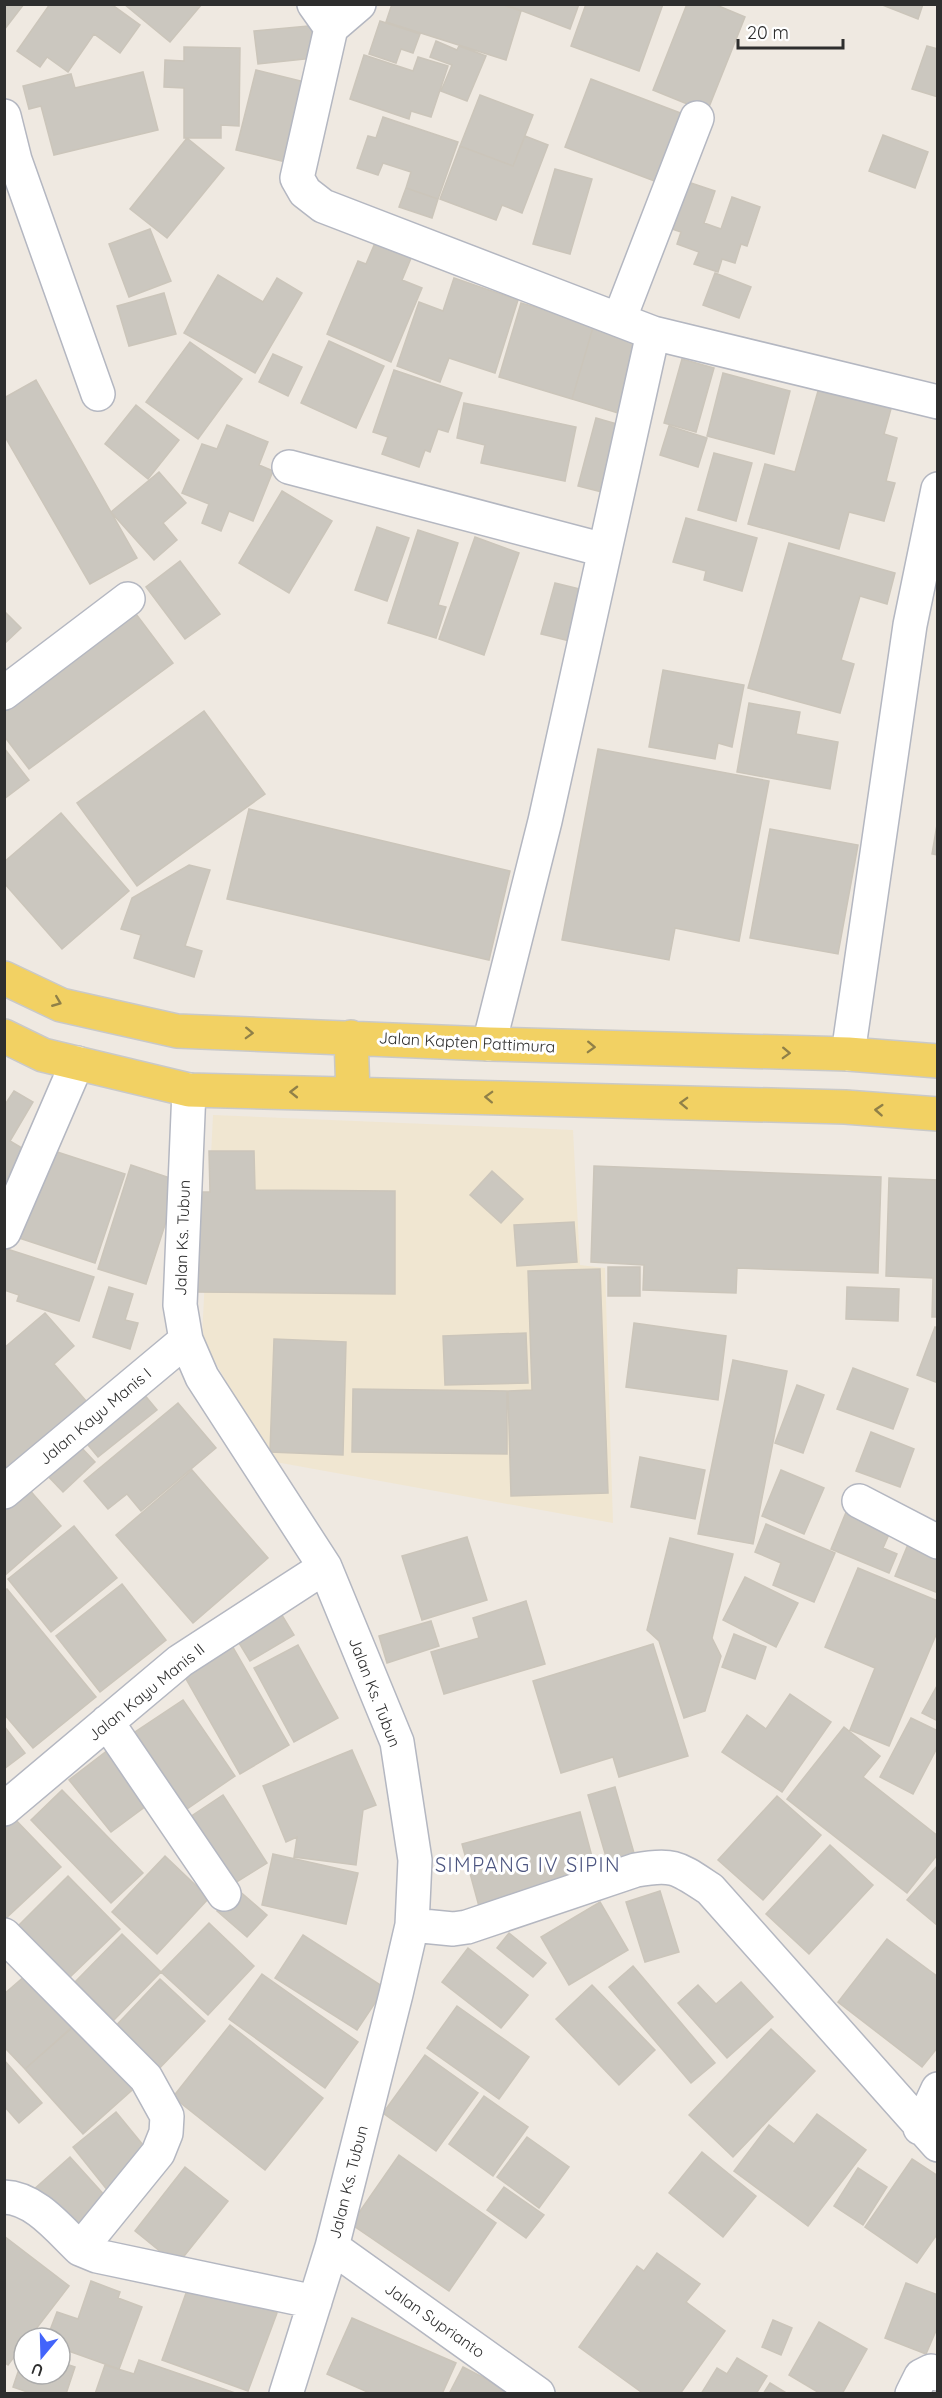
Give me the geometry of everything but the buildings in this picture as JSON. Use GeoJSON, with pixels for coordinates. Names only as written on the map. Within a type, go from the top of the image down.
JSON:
{"type":"FeatureCollection","features":[{"type":"Feature","properties":{"kind":"main road","name":"Jalan Kapten Pattimura"},"geometry":{"type":"LineString","coordinates":[[4,978],[60,1005],[177,1030],[489,1044],[848,1054],[938,1061]]}},
{"type":"Feature","properties":{"kind":"main road"},"geometry":{"type":"LineString","coordinates":[[4,1036],[43,1055],[189,1090],[845,1107],[938,1114]]}},
{"type":"Feature","properties":{"kind":"main road"},"geometry":{"type":"LineString","coordinates":[[351,1037],[353,1094]]}},
{"type":"Feature","properties":{"kind":"street"},"geometry":{"type":"LineString","coordinates":[[359,4],[323,16],[297,178],[305,192],[323,206],[653,333],[938,402]]}},
{"type":"Feature","properties":{"kind":"street"},"geometry":{"type":"LineString","coordinates":[[4,116],[15,159],[98,394]]}},
{"type":"Feature","properties":{"kind":"street"},"geometry":{"type":"LineString","coordinates":[[619,320],[697,118]]}},
{"type":"Feature","properties":{"kind":"street"},"geometry":{"type":"LineString","coordinates":[[489,1044],[545,821],[653,333]]}},
{"type":"Feature","properties":{"kind":"street"},"geometry":{"type":"LineString","coordinates":[[289,467],[604,550]]}},
{"type":"Feature","properties":{"kind":"street"},"geometry":{"type":"LineString","coordinates":[[848,1054],[910,625],[938,489]]}},
{"type":"Feature","properties":{"kind":"street"},"geometry":{"type":"LineString","coordinates":[[4,693],[128,599]]}},
{"type":"Feature","properties":{"kind":"street"},"geometry":{"type":"LineString","coordinates":[[4,1232],[77,1063]]}},
{"type":"Feature","properties":{"kind":"street","name":"Jalan Ks. Tubun"},"geometry":{"type":"LineString","coordinates":[[189,1090],[180,1305],[186,1340],[202,1377],[222,1412],[325,1567],[397,1742],[415,1860],[412,1925],[332,2247],[286,2394]]}},
{"type":"Feature","properties":{"kind":"street","name":"Jalan Kayu Manis I"},"geometry":{"type":"LineString","coordinates":[[4,1492],[186,1340]]}},
{"type":"Feature","properties":{"kind":"street"},"geometry":{"type":"LineString","coordinates":[[859,1501],[938,1542]]}},
{"type":"Feature","properties":{"kind":"street","name":"Jalan Kayu Manis II"},"geometry":{"type":"LineString","coordinates":[[4,1809],[180,1661],[325,1567]]}},
{"type":"Feature","properties":{"kind":"street"},"geometry":{"type":"LineString","coordinates":[[107,1722],[224,1894]]}},
{"type":"Feature","properties":{"kind":"street"},"geometry":{"type":"LineString","coordinates":[[412,1925],[453,1929],[467,1927],[636,1870],[659,1866],[677,1868],[710,1889],[929,2137]]}},
{"type":"Feature","properties":{"kind":"street"},"geometry":{"type":"LineString","coordinates":[[4,1935],[131,2061],[146,2078],[167,2116],[166,2133],[158,2153],[80,2249]]}},
{"type":"Feature","properties":{"kind":"street"},"geometry":{"type":"LineString","coordinates":[[929,2137],[938,2090]]}},
{"type":"Feature","properties":{"kind":"street"},"geometry":{"type":"LineString","coordinates":[[4,2197],[15,2197],[34,2207],[80,2249],[97,2256],[315,2302]]}},
{"type":"Feature","properties":{"kind":"street","name":"Jalan Suprianto"},"geometry":{"type":"LineString","coordinates":[[332,2247],[538,2394]]}},
{"type":"Feature","properties":{"kind":"street"},"geometry":{"type":"LineString","coordinates":[[912,2394],[921,2376],[932,2372],[938,2374]]}},
{"type":"Feature","properties":{"kind":"shaded area"},"geometry":{"type":"Polygon","coordinates":[[[213,1115],[573,1130],[580,1265],[605,1268],[613,1523],[270,1461],[202,1338],[213,1115]]]}},
{"type":"Feature","properties":{"kind":"district","name":"SIMPANG IV SIPIN"},"geometry":{"type":"Point","coordinates":[528,1864]}}]}
